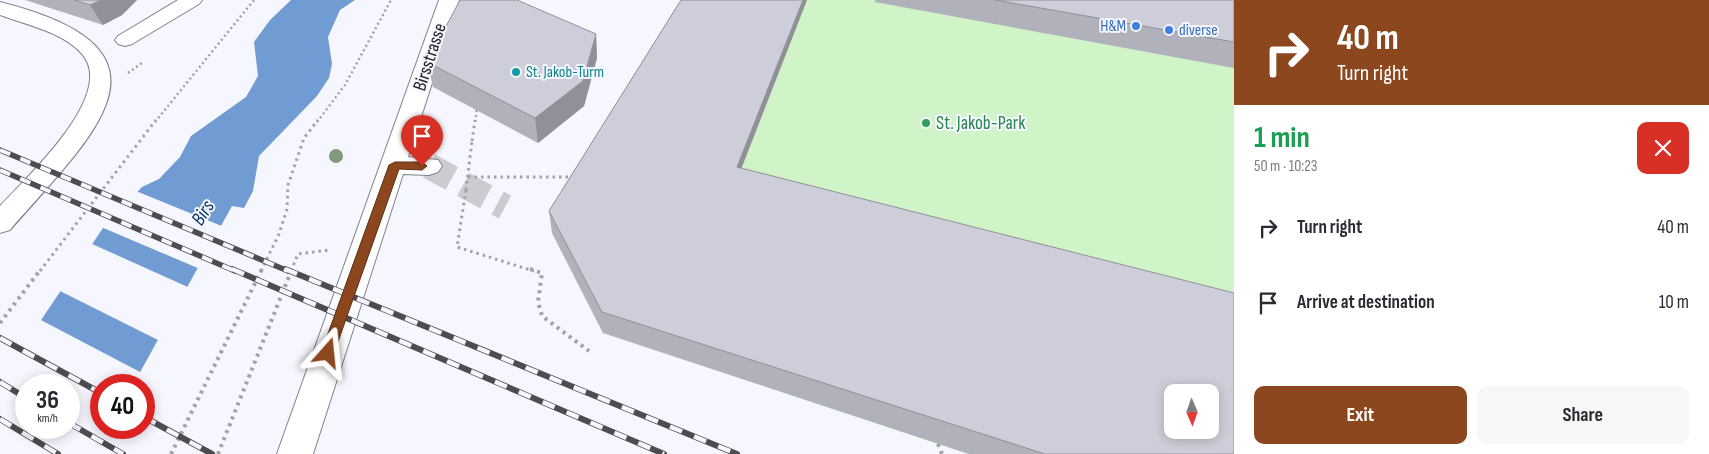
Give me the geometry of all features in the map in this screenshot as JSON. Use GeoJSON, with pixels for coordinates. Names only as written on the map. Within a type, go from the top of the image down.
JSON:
{"type":"FeatureCollection","features":[{"type":"Feature","properties":{"kind":"street"},"geometry":{"type":"LineString","coordinates":[[125,40],[192,0]]}},
{"type":"Feature","properties":{"kind":"street","name":"Birsstrasse"},"geometry":{"type":"LineString","coordinates":[[295,454],[363,250],[395,165],[449,0]]}},
{"type":"Feature","properties":{"kind":"street"},"geometry":{"type":"LineString","coordinates":[[0,8],[38,23],[82,44],[95,56],[99,66],[100,94],[83,125],[0,223]]}},
{"type":"Feature","properties":{"kind":"street"},"geometry":{"type":"LineString","coordinates":[[395,165],[430,166]]}},
{"type":"Feature","properties":{"kind":"path"},"geometry":{"type":"LineString","coordinates":[[0,323],[178,91],[254,0]]}},
{"type":"Feature","properties":{"kind":"path"},"geometry":{"type":"LineString","coordinates":[[171,454],[279,234],[287,209],[288,185],[304,138],[345,85],[390,0]]}},
{"type":"Feature","properties":{"kind":"path"},"geometry":{"type":"LineString","coordinates":[[478,99],[457,247],[542,273],[538,302],[542,316],[589,351]]}},
{"type":"Feature","properties":{"kind":"path"},"geometry":{"type":"LineString","coordinates":[[468,177],[574,178]]}},
{"type":"Feature","properties":{"kind":"path"},"geometry":{"type":"LineString","coordinates":[[218,454],[298,254],[329,250],[363,250]]}},
{"type":"Feature","properties":{"kind":"path"},"geometry":{"type":"LineString","coordinates":[[938,444],[942,454]]}},
{"type":"Feature","properties":{"kind":"green space","name":"St. Jakob-Park"},"geometry":{"type":"Polygon","coordinates":[[[692,0],[1157,0],[1234,13],[1234,454],[968,454],[603,333],[552,233],[692,0]]]}},
{"type":"Feature","properties":{"kind":"water","name":"Birs"},"geometry":{"type":"Polygon","coordinates":[[[291,0],[355,0],[340,10],[328,37],[332,64],[329,78],[317,96],[259,156],[253,191],[244,208],[232,206],[139,374],[90,374],[90,431],[80,433],[80,374],[15,374],[15,439],[58,439],[0,454],[0,381],[103,228],[142,187],[159,179],[180,157],[191,136],[246,97],[258,76],[254,42],[270,20],[291,0]]]}},
{"type":"Feature","properties":{"kind":"pier"},"geometry":{"type":"Polygon","coordinates":[[[136,191],[224,227],[200,269],[101,227],[136,191]]]}},
{"type":"Feature","properties":{"kind":"pier"},"geometry":{"type":"Polygon","coordinates":[[[90,243],[190,288],[160,341],[58,290],[90,243]]]}},
{"type":"Feature","properties":{"kind":"pier"},"geometry":{"type":"Polygon","coordinates":[[[39,319],[142,373],[90,374],[90,439],[106,439],[97,454],[0,454],[0,377],[39,319]]]}},
{"type":"Feature","properties":{"kind":"building"},"geometry":{"type":"Polygon","coordinates":[[[74,0],[101,0],[90,5],[74,0]]]}},
{"type":"Feature","properties":{"kind":"building","name":"St. Jakob-Turm"},"geometry":{"type":"Polygon","coordinates":[[[460,0],[517,0],[596,34],[583,81],[535,118],[427,62],[460,0]]]}},
{"type":"Feature","properties":{"kind":"building"},"geometry":{"type":"Polygon","coordinates":[[[681,0],[803,0],[737,167],[1234,293],[1234,454],[1045,454],[602,312],[549,211],[681,0]]]}},
{"type":"Feature","properties":{"kind":"building"},"geometry":{"type":"Polygon","coordinates":[[[995,0],[1234,0],[1234,42],[995,0]]]}},
{"type":"Feature","properties":{"kind":"tunnel"},"geometry":{"type":"LineString","coordinates":[[429,166],[505,207]]}},
{"type":"Feature","properties":{"kind":"railway"},"geometry":{"type":"LineString","coordinates":[[0,150],[288,271]]}},
{"type":"Feature","properties":{"kind":"railway"},"geometry":{"type":"LineString","coordinates":[[0,170],[235,271]]}},
{"type":"Feature","properties":{"kind":"railway"},"geometry":{"type":"LineString","coordinates":[[232,269],[664,454]]}},
{"type":"Feature","properties":{"kind":"railway"},"geometry":{"type":"LineString","coordinates":[[285,269],[737,454]]}},
{"type":"Feature","properties":{"kind":"railway"},"geometry":{"type":"LineString","coordinates":[[0,338],[90,387]]}},
{"type":"Feature","properties":{"kind":"railway"},"geometry":{"type":"LineString","coordinates":[[0,382],[15,391]]}},
{"type":"Feature","properties":{"kind":"railway"},"geometry":{"type":"LineString","coordinates":[[0,419],[58,454]]}},
{"type":"Feature","properties":{"kind":"railway"},"geometry":{"type":"LineString","coordinates":[[155,423],[212,454]]}},
{"type":"Feature","properties":{"kind":"railway"},"geometry":{"type":"LineString","coordinates":[[80,429],[123,454]]}},
{"type":"Feature","properties":{"kind":"place","name":"H&M"},"geometry":{"type":"Point","coordinates":[1136,26]}},
{"type":"Feature","properties":{"kind":"place","name":"diverse"},"geometry":{"type":"Point","coordinates":[1169,30]}},
{"type":"Feature","properties":{"kind":"place","name":"St. Jakob-Turm"},"geometry":{"type":"Point","coordinates":[516,72]}},
{"type":"Feature","properties":{"kind":"place","name":"St. Jakob-Park"},"geometry":{"type":"Point","coordinates":[926,123]}},
{"type":"Feature","properties":{"kind":"route"},"geometry":{"type":"LineString","coordinates":[[328,353],[363,250],[395,165],[422,166]]}}]}
